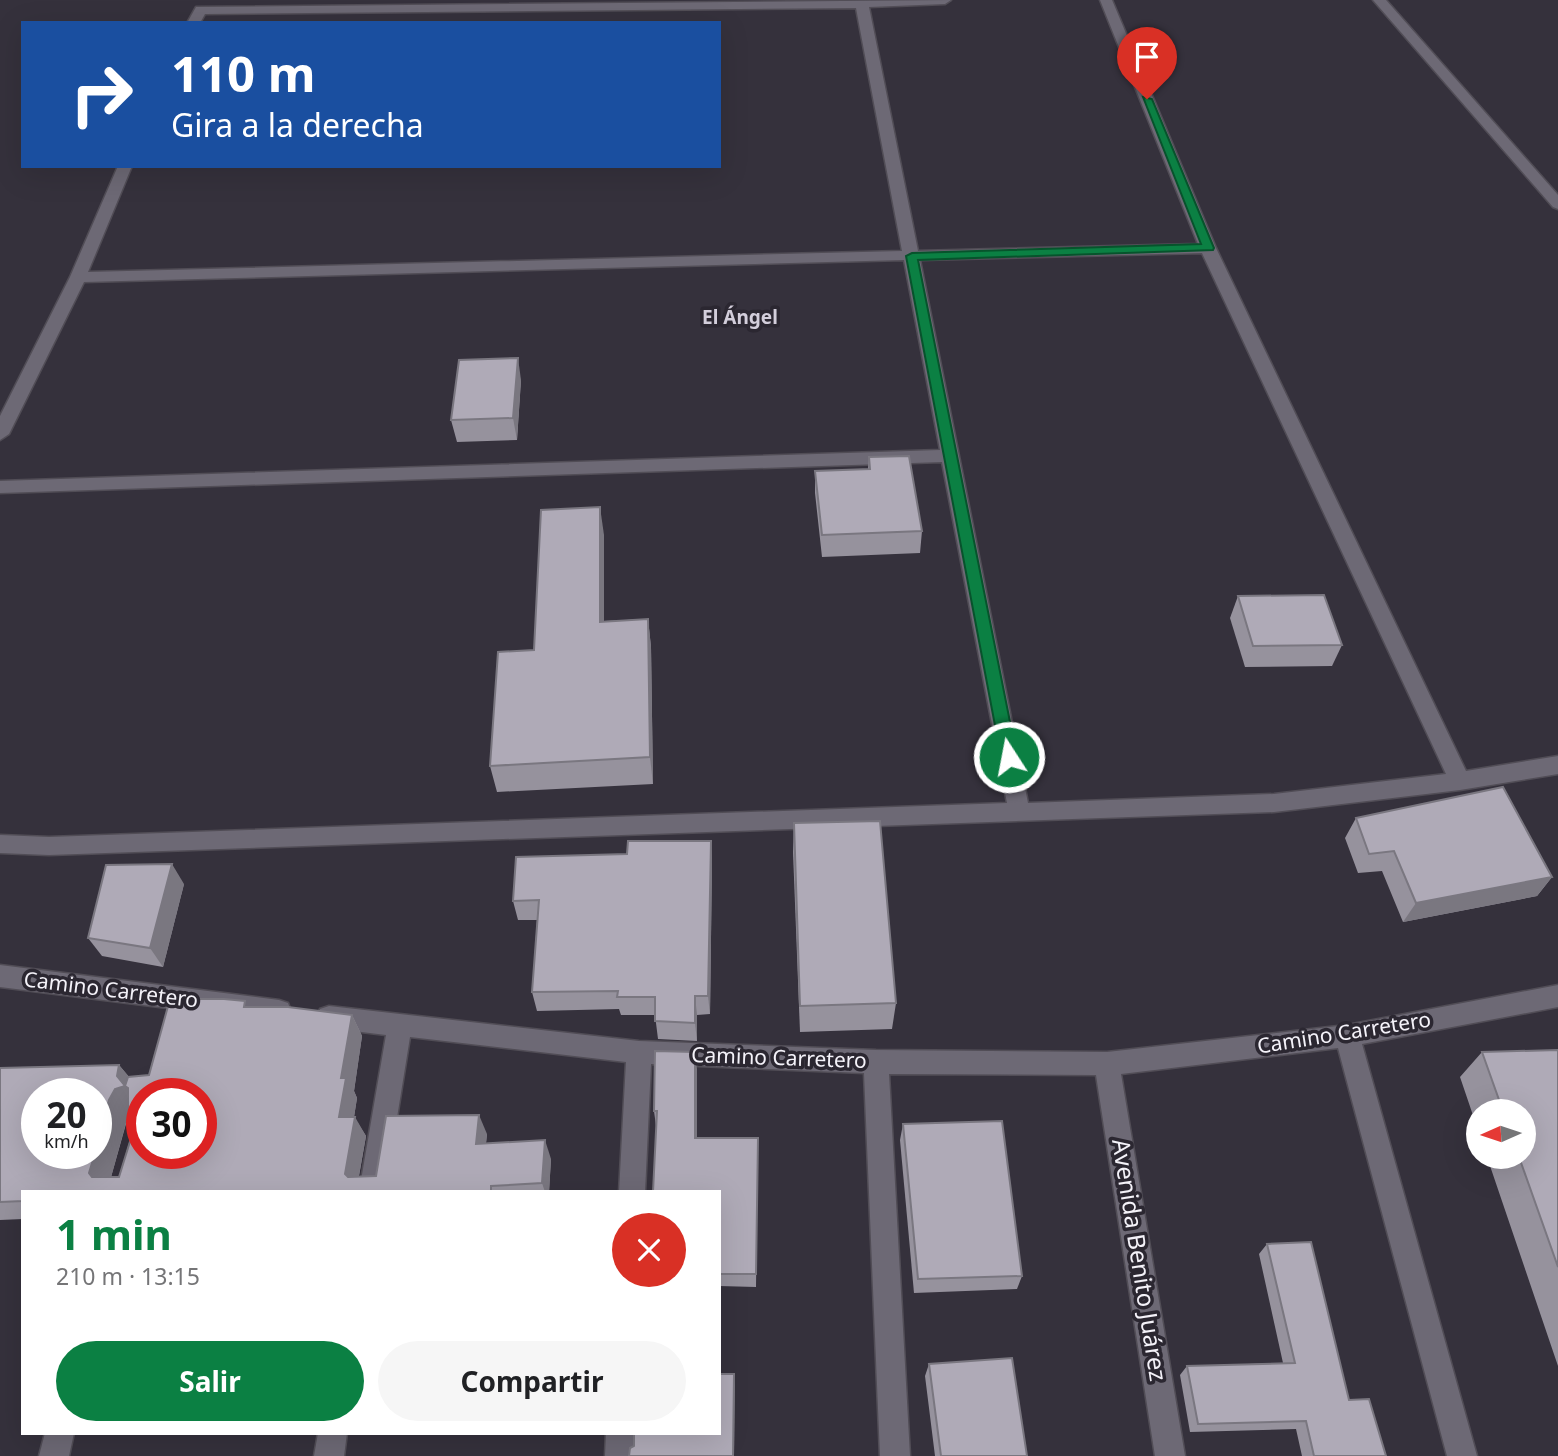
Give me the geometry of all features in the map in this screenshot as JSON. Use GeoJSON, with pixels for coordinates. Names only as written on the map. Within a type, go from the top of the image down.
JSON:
{"type":"FeatureCollection","features":[{"type":"Feature","properties":{"kind":"street"},"geometry":{"type":"LineString","coordinates":[[195,21],[201,10],[819,6],[862,1],[945,0]]}},
{"type":"Feature","properties":{"kind":"street"},"geometry":{"type":"LineString","coordinates":[[1106,0],[1208,248],[1460,781]]}},
{"type":"Feature","properties":{"kind":"street"},"geometry":{"type":"LineString","coordinates":[[1379,0],[1558,204]]}},
{"type":"Feature","properties":{"kind":"street"},"geometry":{"type":"LineString","coordinates":[[862,1],[1019,811]]}},
{"type":"Feature","properties":{"kind":"street"},"geometry":{"type":"LineString","coordinates":[[0,433],[78,277],[124,168]]}},
{"type":"Feature","properties":{"kind":"street"},"geometry":{"type":"LineString","coordinates":[[78,277],[1208,248]]}},
{"type":"Feature","properties":{"kind":"street"},"geometry":{"type":"LineString","coordinates":[[0,487],[950,456]]}},
{"type":"Feature","properties":{"kind":"street"},"geometry":{"type":"LineString","coordinates":[[0,844],[49,846],[1274,803],[1460,781],[1558,765]]}},
{"type":"Feature","properties":{"kind":"street","name":"Camino Carretero"},"geometry":{"type":"LineString","coordinates":[[0,976],[399,1027],[639,1052],[876,1062],[1107,1064],[1347,1036],[1558,996]]}},
{"type":"Feature","properties":{"kind":"street"},"geometry":{"type":"LineString","coordinates":[[168,1021],[174,997]]}},
{"type":"Feature","properties":{"kind":"street"},"geometry":{"type":"LineString","coordinates":[[372,1190],[399,1027]]}},
{"type":"Feature","properties":{"kind":"street"},"geometry":{"type":"LineString","coordinates":[[1347,1036],[1462,1456]]}},
{"type":"Feature","properties":{"kind":"street"},"geometry":{"type":"LineString","coordinates":[[632,1190],[639,1052]]}},
{"type":"Feature","properties":{"kind":"street"},"geometry":{"type":"LineString","coordinates":[[876,1062],[895,1456]]}},
{"type":"Feature","properties":{"kind":"street","name":"Avenida Benito Juárez"},"geometry":{"type":"LineString","coordinates":[[1107,1064],[1170,1456]]}},
{"type":"Feature","properties":{"kind":"street"},"geometry":{"type":"LineString","coordinates":[[54,1456],[59,1435]]}},
{"type":"Feature","properties":{"kind":"street"},"geometry":{"type":"LineString","coordinates":[[329,1456],[333,1435]]}},
{"type":"Feature","properties":{"kind":"street"},"geometry":{"type":"LineString","coordinates":[[620,1456],[621,1435]]}},
{"type":"Feature","properties":{"kind":"building"},"geometry":{"type":"Polygon","coordinates":[[[518,358],[513,418],[451,420],[459,360],[518,358]]]}},
{"type":"Feature","properties":{"kind":"building"},"geometry":{"type":"Polygon","coordinates":[[[909,456],[922,531],[822,535],[815,471],[870,469],[869,457],[909,456]]]}},
{"type":"Feature","properties":{"kind":"building"},"geometry":{"type":"Polygon","coordinates":[[[600,507],[600,622],[648,619],[650,757],[490,766],[498,652],[534,650],[541,510],[600,507]]]}},
{"type":"Feature","properties":{"kind":"building"},"geometry":{"type":"Polygon","coordinates":[[[1324,595],[1342,645],[1253,646],[1238,596],[1324,595]]]}},
{"type":"Feature","properties":{"kind":"building"},"geometry":{"type":"Polygon","coordinates":[[[1503,787],[1552,877],[1416,903],[1394,851],[1369,854],[1356,818],[1503,787]]]}},
{"type":"Feature","properties":{"kind":"building"},"geometry":{"type":"Polygon","coordinates":[[[880,821],[896,1003],[800,1006],[794,823],[880,821]]]}},
{"type":"Feature","properties":{"kind":"building"},"geometry":{"type":"Polygon","coordinates":[[[628,841],[711,841],[708,996],[695,996],[695,1023],[655,1021],[655,997],[617,997],[618,991],[532,992],[539,900],[513,901],[516,857],[627,854],[628,841]]]}},
{"type":"Feature","properties":{"kind":"building"},"geometry":{"type":"Polygon","coordinates":[[[172,864],[150,948],[88,938],[106,865],[172,864]]]}},
{"type":"Feature","properties":{"kind":"building"},"geometry":{"type":"Polygon","coordinates":[[[170,999],[224,999],[245,1001],[244,1007],[288,1007],[352,1015],[341,1078],[346,1078],[339,1117],[355,1117],[345,1174],[348,1177],[376,1176],[386,1116],[479,1115],[476,1144],[545,1140],[542,1183],[491,1186],[491,1190],[21,1190],[21,1201],[0,1202],[0,1068],[119,1065],[117,1076],[125,1086],[115,1089],[112,1094],[112,1078],[21,1078],[21,1169],[90,1169],[92,1177],[119,1177],[126,1154],[126,1169],[217,1169],[217,1078],[128,1078],[149,1075],[170,999]]]}},
{"type":"Feature","properties":{"kind":"building"},"geometry":{"type":"Polygon","coordinates":[[[1558,1050],[1558,1267],[1523,1169],[1536,1169],[1536,1099],[1499,1099],[1482,1052],[1558,1050]]]}},
{"type":"Feature","properties":{"kind":"building"},"geometry":{"type":"Polygon","coordinates":[[[655,1051],[695,1052],[695,1138],[758,1138],[756,1274],[721,1274],[721,1190],[653,1190],[657,1111],[654,1111],[655,1051]]]}},
{"type":"Feature","properties":{"kind":"building"},"geometry":{"type":"Polygon","coordinates":[[[1002,1121],[1022,1276],[918,1279],[903,1124],[1002,1121]]]}},
{"type":"Feature","properties":{"kind":"building"},"geometry":{"type":"Polygon","coordinates":[[[1311,1242],[1349,1400],[1369,1399],[1386,1456],[1314,1456],[1306,1421],[1198,1424],[1187,1366],[1295,1363],[1267,1244],[1311,1242]]]}},
{"type":"Feature","properties":{"kind":"building"},"geometry":{"type":"Polygon","coordinates":[[[1012,1358],[1027,1456],[941,1456],[929,1364],[1012,1358]]]}},
{"type":"Feature","properties":{"kind":"building"},"geometry":{"type":"Polygon","coordinates":[[[721,1374],[734,1374],[733,1456],[629,1456],[630,1448],[634,1446],[634,1435],[721,1435],[721,1374]]]}},
{"type":"Feature","properties":{"kind":"district","name":"El Ángel"},"geometry":{"type":"Point","coordinates":[740,317]}},
{"type":"Feature","properties":{"kind":"route"},"geometry":{"type":"LineString","coordinates":[[1009,757],[912,256],[1208,248],[1147,99]]}}]}
